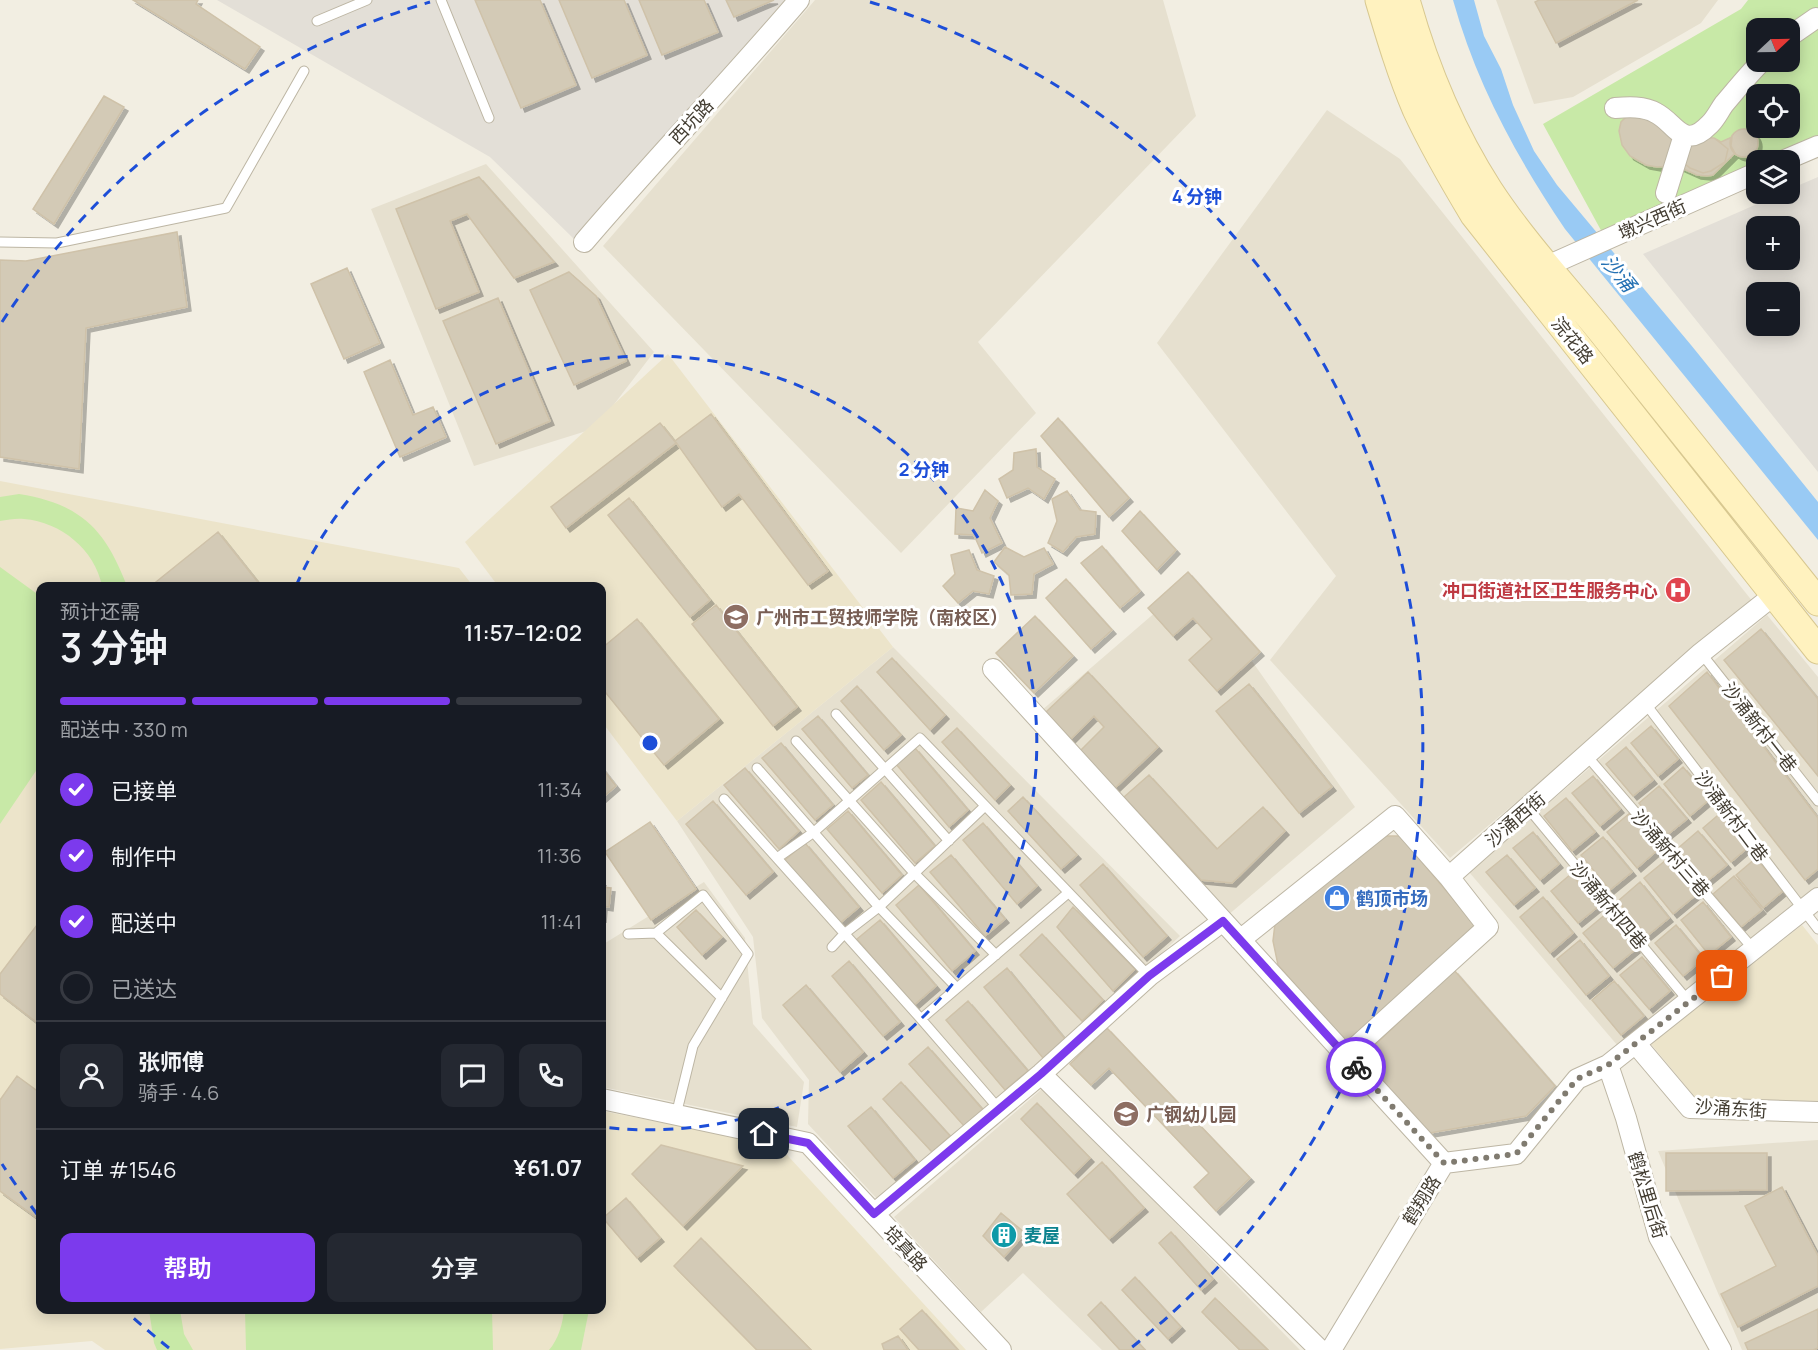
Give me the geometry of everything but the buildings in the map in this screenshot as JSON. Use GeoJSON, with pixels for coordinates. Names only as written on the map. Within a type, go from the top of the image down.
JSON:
{"type":"FeatureCollection","features":[{"type":"Feature","properties":{"kind":"main road","name":"浣花路"},"geometry":{"type":"LineString","coordinates":[[1379,0],[1390,40],[1416,108],[1445,167],[1474,215],[1818,650]]}},
{"type":"Feature","properties":{"kind":"main road","name":"浣花路"},"geometry":{"type":"LineString","coordinates":[[1406,0],[1431,78],[1456,133],[1490,191],[1559,261],[1818,602]]}},
{"type":"Feature","properties":{"kind":"street","name":"西坑路"},"geometry":{"type":"LineString","coordinates":[[584,242],[799,0]]}},
{"type":"Feature","properties":{"kind":"street"},"geometry":{"type":"LineString","coordinates":[[1800,28],[1817,14]]}},
{"type":"Feature","properties":{"kind":"street"},"geometry":{"type":"LineString","coordinates":[[1615,108],[1627,107],[1655,112],[1667,120],[1673,129],[1684,135],[1701,131],[1711,123],[1752,72]]}},
{"type":"Feature","properties":{"kind":"street"},"geometry":{"type":"LineString","coordinates":[[1666,193],[1684,135]]}},
{"type":"Feature","properties":{"kind":"street"},"geometry":{"type":"LineString","coordinates":[[1800,154],[1818,146]]}},
{"type":"Feature","properties":{"kind":"street","name":"墩兴西街"},"geometry":{"type":"LineString","coordinates":[[1559,261],[1746,177]]}},
{"type":"Feature","properties":{"kind":"street","name":"沙涌西街"},"geometry":{"type":"LineString","coordinates":[[1449,877],[1701,653],[1774,595]]}},
{"type":"Feature","properties":{"kind":"street"},"geometry":{"type":"LineString","coordinates":[[993,669],[1444,1163]]}},
{"type":"Feature","properties":{"kind":"street"},"geometry":{"type":"LineString","coordinates":[[1240,940],[1395,816],[1449,877],[1488,927],[1346,1056]]}},
{"type":"Feature","properties":{"kind":"street","name":"鹤翔路"},"geometry":{"type":"LineString","coordinates":[[1331,1350],[1444,1163],[1516,1154],[1577,1079],[1608,1065],[1755,951],[1811,904]]}},
{"type":"Feature","properties":{"kind":"street"},"geometry":{"type":"LineString","coordinates":[[874,1214],[1041,1074],[1149,976],[1223,921]]}},
{"type":"Feature","properties":{"kind":"street","name":"沙涌东街"},"geometry":{"type":"LineString","coordinates":[[1636,1044],[1690,1108],[1818,1112]]}},
{"type":"Feature","properties":{"kind":"street","name":"鹤松里后街"},"geometry":{"type":"LineString","coordinates":[[1608,1065],[1626,1118],[1659,1237],[1721,1350]]}},
{"type":"Feature","properties":{"kind":"street"},"geometry":{"type":"LineString","coordinates":[[1041,1074],[1320,1350]]}},
{"type":"Feature","properties":{"kind":"street","name":"培真路"},"geometry":{"type":"LineString","coordinates":[[606,1100],[808,1143],[1001,1350]]}},
{"type":"Feature","properties":{"kind":"lane"},"geometry":{"type":"LineString","coordinates":[[317,21],[367,0]]}},
{"type":"Feature","properties":{"kind":"lane"},"geometry":{"type":"LineString","coordinates":[[441,0],[489,118]]}},
{"type":"Feature","properties":{"kind":"lane"},"geometry":{"type":"LineString","coordinates":[[0,242],[57,243],[226,208],[304,71]]}},
{"type":"Feature","properties":{"kind":"lane","name":"沙涌新村一巷"},"geometry":{"type":"LineString","coordinates":[[1701,653],[1818,801]]}},
{"type":"Feature","properties":{"kind":"lane","name":"沙涌新村二巷"},"geometry":{"type":"LineString","coordinates":[[1645,703],[1811,904],[1818,929]]}},
{"type":"Feature","properties":{"kind":"lane"},"geometry":{"type":"LineString","coordinates":[[836,714],[949,841]]}},
{"type":"Feature","properties":{"kind":"lane"},"geometry":{"type":"LineString","coordinates":[[777,858],[814,832],[850,802],[920,738],[1149,976]]}},
{"type":"Feature","properties":{"kind":"lane"},"geometry":{"type":"LineString","coordinates":[[796,741],[915,874],[996,955]]}},
{"type":"Feature","properties":{"kind":"lane","name":"沙涌新村三巷"},"geometry":{"type":"LineString","coordinates":[[1587,756],[1755,951]]}},
{"type":"Feature","properties":{"kind":"lane"},"geometry":{"type":"LineString","coordinates":[[757,768],[879,907],[957,988]]}},
{"type":"Feature","properties":{"kind":"lane"},"geometry":{"type":"LineString","coordinates":[[724,799],[999,1109]]}},
{"type":"Feature","properties":{"kind":"lane"},"geometry":{"type":"LineString","coordinates":[[832,947],[844,934],[879,907],[915,874],[985,806]]}},
{"type":"Feature","properties":{"kind":"lane","name":"沙涌新村四巷"},"geometry":{"type":"LineString","coordinates":[[1528,808],[1689,1002]]}},
{"type":"Feature","properties":{"kind":"lane"},"geometry":{"type":"LineString","coordinates":[[921,1019],[1068,893]]}},
{"type":"Feature","properties":{"kind":"lane"},"geometry":{"type":"LineString","coordinates":[[628,934],[656,933],[703,895],[748,954],[693,1046],[676,1115]]}},
{"type":"Feature","properties":{"kind":"lane"},"geometry":{"type":"LineString","coordinates":[[656,933],[722,998]]}},
{"type":"Feature","properties":{"kind":"shaded area"},"geometry":{"type":"Polygon","coordinates":[[[217,0],[787,0],[574,239],[490,157],[217,0]]]}},
{"type":"Feature","properties":{"kind":"shaded area"},"geometry":{"type":"Polygon","coordinates":[[[815,0],[1163,0],[1196,116],[978,342],[1036,413],[901,553],[603,246],[815,0]]]}},
{"type":"Feature","properties":{"kind":"shaded area"},"geometry":{"type":"Polygon","coordinates":[[[1496,0],[1718,0],[1701,23],[1573,97],[1534,104],[1496,0]]]}},
{"type":"Feature","properties":{"kind":"shaded area"},"geometry":{"type":"Polygon","coordinates":[[[1327,110],[1400,159],[1753,602],[1450,858],[1270,660],[1336,576],[1157,343],[1327,110]]]}},
{"type":"Feature","properties":{"kind":"shaded area"},"geometry":{"type":"Polygon","coordinates":[[[486,164],[654,352],[596,428],[474,466],[371,209],[486,164]]]}},
{"type":"Feature","properties":{"kind":"shaded area"},"geometry":{"type":"Polygon","coordinates":[[[1818,177],[1818,472],[1643,254],[1757,204],[1800,204],[1800,185],[1818,177]]]}},
{"type":"Feature","properties":{"kind":"shaded area","name":"广州市工贸技师学院（南校区）"},"geometry":{"type":"Polygon","coordinates":[[[668,354],[893,647],[677,821],[606,727],[606,582],[495,582],[465,542],[668,354]]]}},
{"type":"Feature","properties":{"kind":"shaded area"},"geometry":{"type":"Polygon","coordinates":[[[0,481],[459,568],[470,582],[36,582],[36,1314],[606,1314],[606,1112],[778,1145],[966,1350],[105,1350],[92,1341],[0,1349],[0,481]]]}},
{"type":"Feature","properties":{"kind":"shaded area"},"geometry":{"type":"Polygon","coordinates":[[[1194,579],[1355,807],[1214,927],[1034,717],[1194,579]]]}},
{"type":"Feature","properties":{"kind":"shaded area"},"geometry":{"type":"Polygon","coordinates":[[[1767,615],[1818,677],[1818,906],[1618,1046],[1469,872],[1767,615]]]}},
{"type":"Feature","properties":{"kind":"shaded area"},"geometry":{"type":"Polygon","coordinates":[[[893,647],[1180,936],[1084,1026],[879,1201],[808,1124],[809,1080],[762,1018],[753,937],[677,821],[893,647]]]}},
{"type":"Feature","properties":{"kind":"shaded area"},"geometry":{"type":"Polygon","coordinates":[[[704,882],[745,938],[753,1024],[804,1082],[797,1127],[606,1088],[606,943],[704,882]]]}},
{"type":"Feature","properties":{"kind":"shaded area"},"geometry":{"type":"Polygon","coordinates":[[[1802,925],[1818,945],[1818,1105],[1698,1101],[1651,1044],[1802,925]]]}},
{"type":"Feature","properties":{"kind":"shaded area"},"geometry":{"type":"Polygon","coordinates":[[[1043,1088],[1300,1350],[1102,1350],[1023,1273],[981,1312],[894,1217],[1043,1088]]]}},
{"type":"Feature","properties":{"kind":"shaded area"},"geometry":{"type":"Polygon","coordinates":[[[1818,1140],[1818,1350],[1742,1350],[1658,1151],[1818,1140]]]}},
{"type":"Feature","properties":{"kind":"green space"},"geometry":{"type":"Polygon","coordinates":[[[1748,0],[1818,0],[1818,136],[1786,150],[1746,150],[1746,169],[1603,234],[1543,124],[1741,9],[1748,0]]]}},
{"type":"Feature","properties":{"kind":"green space"},"geometry":{"type":"Polygon","coordinates":[[[19,494],[41,498],[75,512],[100,534],[119,566],[125,582],[101,582],[92,561],[84,550],[63,532],[51,526],[24,519],[0,521],[0,497],[19,494]]]}},
{"type":"Feature","properties":{"kind":"green space"},"geometry":{"type":"Polygon","coordinates":[[[0,567],[36,593],[36,771],[0,824],[0,567]]]}},
{"type":"Feature","properties":{"kind":"green space"},"geometry":{"type":"Polygon","coordinates":[[[150,1314],[181,1314],[184,1334],[193,1350],[157,1350],[150,1314]]]}},
{"type":"Feature","properties":{"kind":"green space"},"geometry":{"type":"Polygon","coordinates":[[[245,1314],[492,1314],[493,1350],[246,1350],[245,1314]]]}},
{"type":"Feature","properties":{"kind":"green space"},"geometry":{"type":"Polygon","coordinates":[[[563,1314],[588,1314],[581,1350],[549,1350],[560,1331],[563,1314]]]}},
{"type":"Feature","properties":{"kind":"water","name":"沙涌"},"geometry":{"type":"Polygon","coordinates":[[[1453,0],[1474,0],[1484,36],[1501,69],[1513,105],[1534,151],[1557,185],[1818,502],[1818,540],[1565,229],[1530,175],[1500,119],[1473,61],[1453,0]]]}},
{"type":"Feature","properties":{"kind":"way so far"},"geometry":{"type":"LineString","coordinates":[[1356,1067],[1444,1163],[1516,1154],[1577,1079],[1608,1065],[1722,976]]}},
{"type":"Feature","properties":{"kind":"place","name":"冲口街道社区卫生服务中心"},"geometry":{"type":"Point","coordinates":[1678,590]}},
{"type":"Feature","properties":{"kind":"place","name":"广州市工贸技师学院（南校区）"},"geometry":{"type":"Point","coordinates":[736,617]}},
{"type":"Feature","properties":{"kind":"place","name":"鹤顶市场"},"geometry":{"type":"Point","coordinates":[1337,898]}},
{"type":"Feature","properties":{"kind":"place","name":"广钢幼儿园"},"geometry":{"type":"Point","coordinates":[1126,1114]}},
{"type":"Feature","properties":{"kind":"place","name":"麦屋"},"geometry":{"type":"Point","coordinates":[1004,1235]}},
{"type":"Feature","properties":{"kind":"route"},"geometry":{"type":"LineString","coordinates":[[764,1134],[808,1143],[874,1214],[1041,1074],[1149,976],[1223,921],[1356,1067]]}}]}
